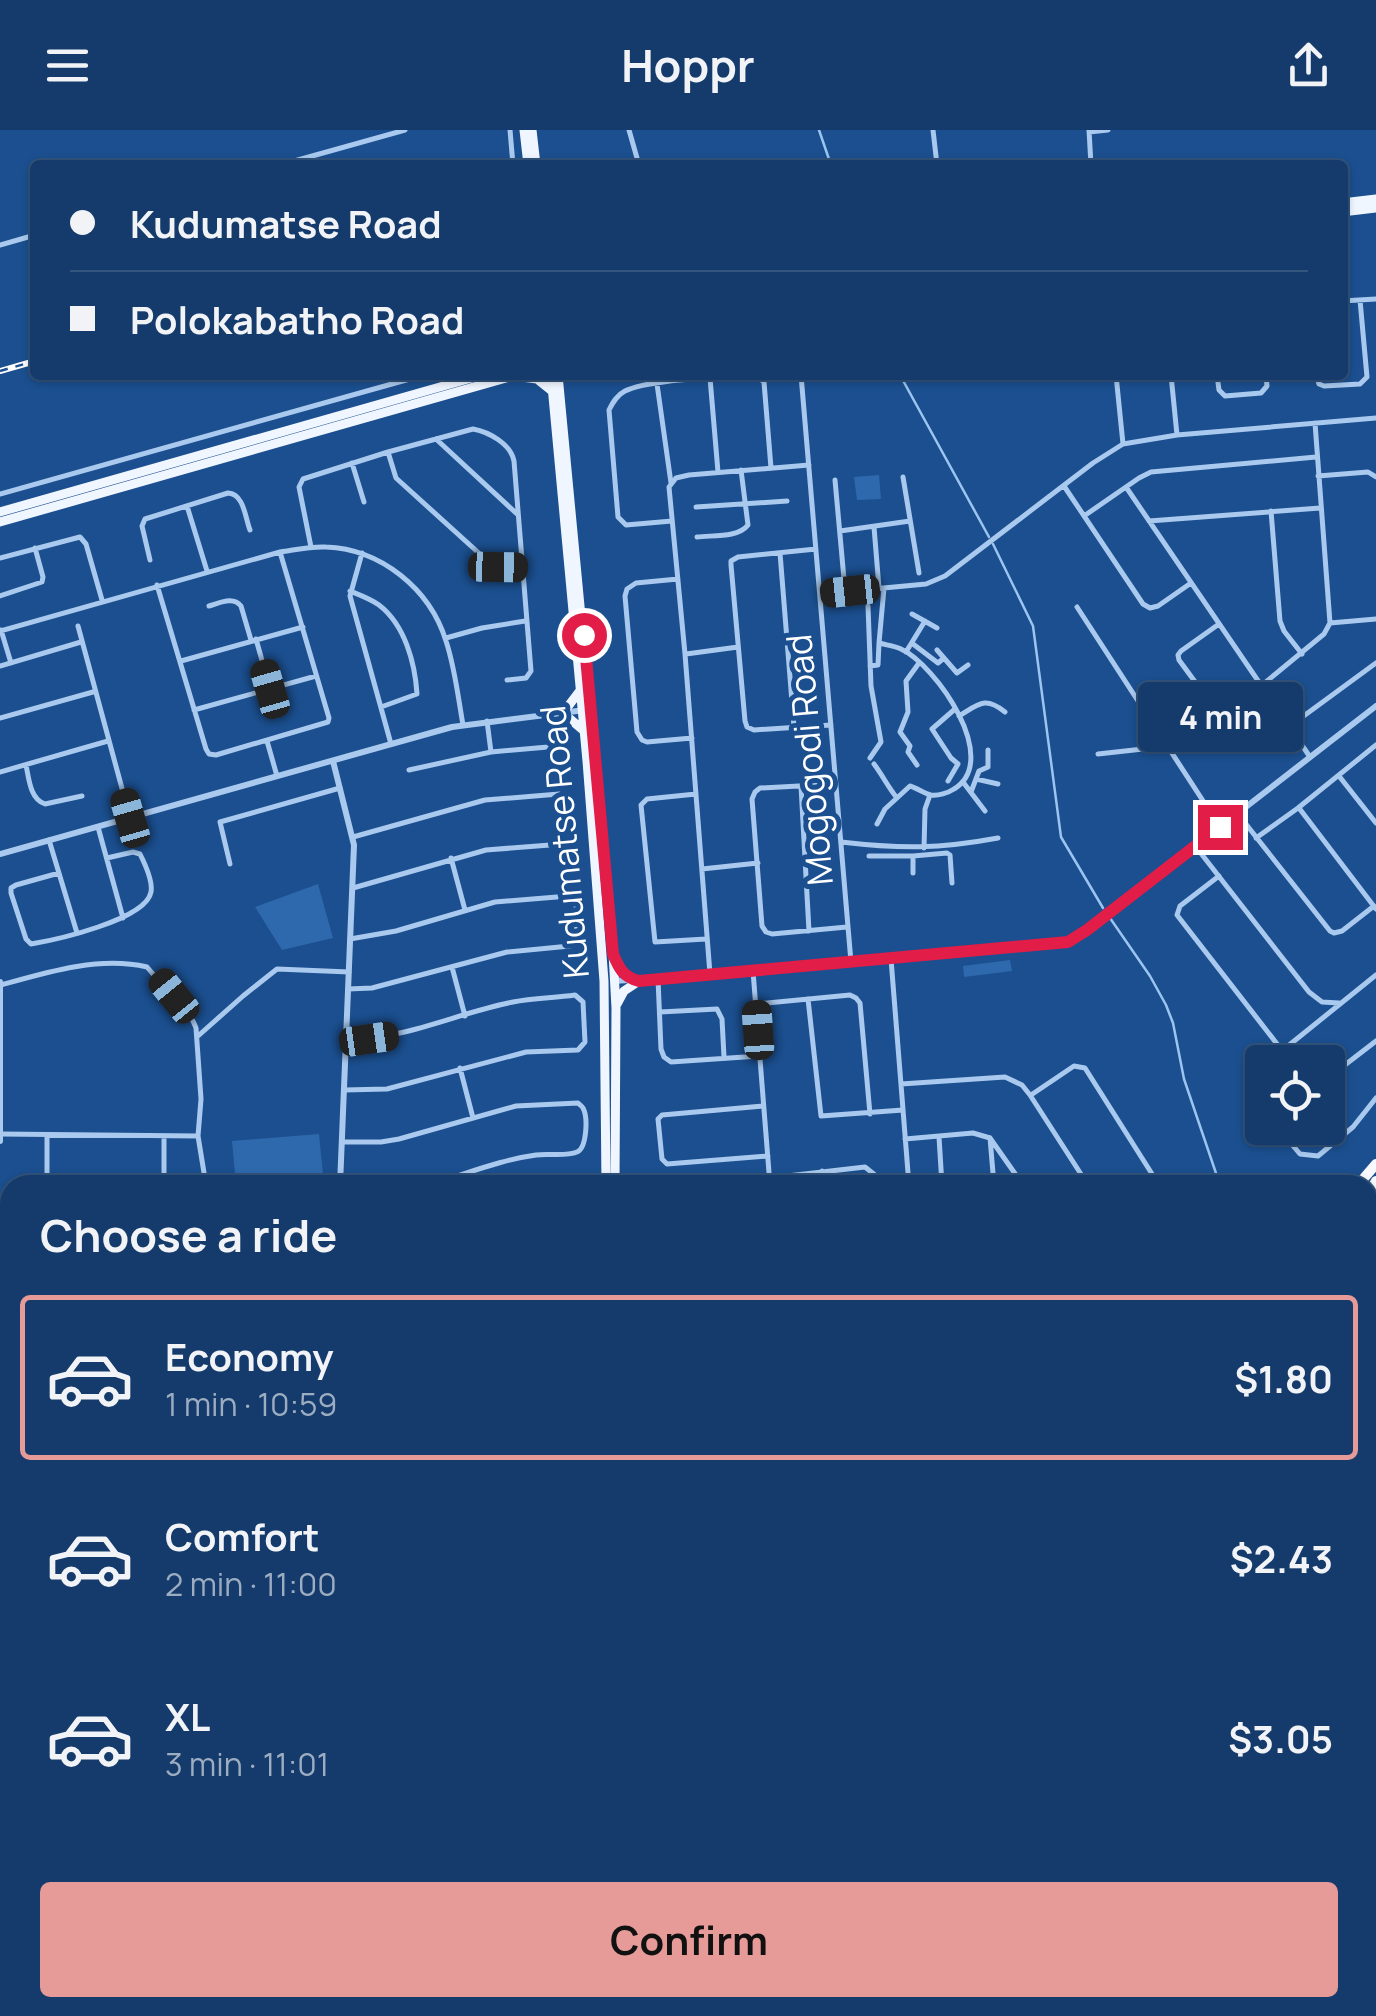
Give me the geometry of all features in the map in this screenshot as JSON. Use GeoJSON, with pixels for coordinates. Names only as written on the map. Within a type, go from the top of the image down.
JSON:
{"type":"FeatureCollection","features":[{"type":"Feature","properties":{"kind":"main road"},"geometry":{"type":"LineString","coordinates":[[524,130],[527,160]]}},
{"type":"Feature","properties":{"kind":"main road"},"geometry":{"type":"LineString","coordinates":[[532,130],[535,160]]}},
{"type":"Feature","properties":{"kind":"main road"},"geometry":{"type":"LineString","coordinates":[[1348,204],[1376,206]]}},
{"type":"Feature","properties":{"kind":"main road"},"geometry":{"type":"LineString","coordinates":[[1348,211],[1376,206]]}},
{"type":"Feature","properties":{"kind":"main road"},"geometry":{"type":"LineString","coordinates":[[0,522],[465,380]]}},
{"type":"Feature","properties":{"kind":"main road"},"geometry":{"type":"LineString","coordinates":[[0,512],[497,380]]}},
{"type":"Feature","properties":{"kind":"main road"},"geometry":{"type":"LineString","coordinates":[[539,380],[556,390],[565,380]]}},
{"type":"Feature","properties":{"kind":"main road","name":"Kudumatse Road"},"geometry":{"type":"LineString","coordinates":[[555,380],[613,954],[609,981],[616,1008],[615,1175]]}},
{"type":"Feature","properties":{"kind":"main road","name":"Kudumatse Road"},"geometry":{"type":"LineString","coordinates":[[556,390],[579,691],[586,710],[583,730],[609,981],[606,1175]]}},
{"type":"Feature","properties":{"kind":"main road"},"geometry":{"type":"LineString","coordinates":[[579,691],[563,712],[583,730]]}},
{"type":"Feature","properties":{"kind":"main road"},"geometry":{"type":"LineString","coordinates":[[613,954],[621,971],[639,981]]}},
{"type":"Feature","properties":{"kind":"main road"},"geometry":{"type":"LineString","coordinates":[[616,1008],[624,991],[639,981]]}},
{"type":"Feature","properties":{"kind":"street"},"geometry":{"type":"LineString","coordinates":[[298,160],[405,130]]}},
{"type":"Feature","properties":{"kind":"street"},"geometry":{"type":"LineString","coordinates":[[510,130],[513,160]]}},
{"type":"Feature","properties":{"kind":"street"},"geometry":{"type":"LineString","coordinates":[[629,130],[638,160]]}},
{"type":"Feature","properties":{"kind":"street"},"geometry":{"type":"LineString","coordinates":[[933,130],[936,160]]}},
{"type":"Feature","properties":{"kind":"street"},"geometry":{"type":"LineString","coordinates":[[1092,160],[1089,131],[1108,130]]}},
{"type":"Feature","properties":{"kind":"street"},"geometry":{"type":"LineString","coordinates":[[0,245],[30,236]]}},
{"type":"Feature","properties":{"kind":"street"},"geometry":{"type":"LineString","coordinates":[[1348,301],[1376,299]]}},
{"type":"Feature","properties":{"kind":"street"},"geometry":{"type":"LineString","coordinates":[[1318,380],[1324,386],[1360,384],[1368,377],[1360,300]]}},
{"type":"Feature","properties":{"kind":"street"},"geometry":{"type":"LineString","coordinates":[[0,494],[406,380]]}},
{"type":"Feature","properties":{"kind":"street"},"geometry":{"type":"LineString","coordinates":[[672,521],[626,525],[618,517],[609,410],[623,392],[692,380]]}},
{"type":"Feature","properties":{"kind":"street"},"geometry":{"type":"LineString","coordinates":[[710,380],[718,472]]}},
{"type":"Feature","properties":{"kind":"street"},"geometry":{"type":"LineString","coordinates":[[762,380],[770,468]]}},
{"type":"Feature","properties":{"kind":"street","name":"Mogogodi Road"},"geometry":{"type":"LineString","coordinates":[[801,380],[851,962]]}},
{"type":"Feature","properties":{"kind":"street"},"geometry":{"type":"LineString","coordinates":[[1116,380],[1122,444]]}},
{"type":"Feature","properties":{"kind":"street"},"geometry":{"type":"LineString","coordinates":[[1172,380],[1177,435]]}},
{"type":"Feature","properties":{"kind":"street"},"geometry":{"type":"LineString","coordinates":[[1218,380],[1225,396],[1261,393],[1266,380]]}},
{"type":"Feature","properties":{"kind":"street"},"geometry":{"type":"LineString","coordinates":[[657,384],[671,482],[668,493],[710,974]]}},
{"type":"Feature","properties":{"kind":"street"},"geometry":{"type":"LineString","coordinates":[[820,594],[926,584],[946,576],[1122,444],[1177,435],[1376,418]]}},
{"type":"Feature","properties":{"kind":"street"},"geometry":{"type":"LineString","coordinates":[[1261,686],[1324,634],[1330,622],[1315,423]]}},
{"type":"Feature","properties":{"kind":"street"},"geometry":{"type":"LineString","coordinates":[[312,547],[299,484],[303,479],[477,429],[508,447],[514,461],[531,671],[529,676],[507,680]]}},
{"type":"Feature","properties":{"kind":"street"},"geometry":{"type":"LineString","coordinates":[[436,439],[517,514]]}},
{"type":"Feature","properties":{"kind":"street"},"geometry":{"type":"LineString","coordinates":[[388,452],[396,478],[492,565],[522,567]]}},
{"type":"Feature","properties":{"kind":"street"},"geometry":{"type":"LineString","coordinates":[[1084,516],[1151,472],[1316,456]]}},
{"type":"Feature","properties":{"kind":"street"},"geometry":{"type":"LineString","coordinates":[[352,463],[364,502]]}},
{"type":"Feature","properties":{"kind":"street"},"geometry":{"type":"LineString","coordinates":[[103,464],[108,486]]}},
{"type":"Feature","properties":{"kind":"street"},"geometry":{"type":"LineString","coordinates":[[671,482],[690,475],[809,464]]}},
{"type":"Feature","properties":{"kind":"street"},"geometry":{"type":"LineString","coordinates":[[697,537],[744,532],[748,525],[741,470]]}},
{"type":"Feature","properties":{"kind":"street"},"geometry":{"type":"LineString","coordinates":[[1318,476],[1368,472],[1376,478]]}},
{"type":"Feature","properties":{"kind":"street"},"geometry":{"type":"LineString","coordinates":[[903,476],[918,573]]}},
{"type":"Feature","properties":{"kind":"street"},"geometry":{"type":"LineString","coordinates":[[835,480],[844,580]]}},
{"type":"Feature","properties":{"kind":"street"},"geometry":{"type":"LineString","coordinates":[[1064,486],[1143,604],[1150,608],[1158,606],[1191,583]]}},
{"type":"Feature","properties":{"kind":"street"},"geometry":{"type":"LineString","coordinates":[[1126,487],[1310,757]]}},
{"type":"Feature","properties":{"kind":"street"},"geometry":{"type":"LineString","coordinates":[[150,560],[143,520],[228,493],[239,498],[250,530]]}},
{"type":"Feature","properties":{"kind":"street"},"geometry":{"type":"LineString","coordinates":[[696,507],[788,501]]}},
{"type":"Feature","properties":{"kind":"street"},"geometry":{"type":"LineString","coordinates":[[187,506],[207,572]]}},
{"type":"Feature","properties":{"kind":"street"},"geometry":{"type":"LineString","coordinates":[[1149,521],[1320,508]]}},
{"type":"Feature","properties":{"kind":"street"},"geometry":{"type":"LineString","coordinates":[[1271,511],[1280,621],[1302,654]]}},
{"type":"Feature","properties":{"kind":"street"},"geometry":{"type":"LineString","coordinates":[[840,531],[910,521]]}},
{"type":"Feature","properties":{"kind":"street"},"geometry":{"type":"LineString","coordinates":[[870,666],[878,665],[881,588],[874,526]]}},
{"type":"Feature","properties":{"kind":"street"},"geometry":{"type":"LineString","coordinates":[[0,558],[83,538],[102,600]]}},
{"type":"Feature","properties":{"kind":"street"},"geometry":{"type":"LineString","coordinates":[[11,662],[0,630],[280,552],[327,546],[362,553],[382,562],[409,581],[424,599],[446,638],[463,724]]}},
{"type":"Feature","properties":{"kind":"street"},"geometry":{"type":"LineString","coordinates":[[0,596],[42,582],[35,548]]}},
{"type":"Feature","properties":{"kind":"street"},"geometry":{"type":"LineString","coordinates":[[816,550],[738,557],[731,562],[744,721],[754,730],[831,725]]}},
{"type":"Feature","properties":{"kind":"street"},"geometry":{"type":"LineString","coordinates":[[158,584],[194,710],[209,754],[216,755],[328,722],[280,552]]}},
{"type":"Feature","properties":{"kind":"street"},"geometry":{"type":"LineString","coordinates":[[362,553],[350,591],[391,744]]}},
{"type":"Feature","properties":{"kind":"street"},"geometry":{"type":"LineString","coordinates":[[780,553],[794,728]]}},
{"type":"Feature","properties":{"kind":"street"},"geometry":{"type":"LineString","coordinates":[[678,579],[636,583],[627,589],[635,712],[637,732],[646,742],[692,738]]}},
{"type":"Feature","properties":{"kind":"street"},"geometry":{"type":"LineString","coordinates":[[350,591],[384,609],[410,652],[417,694],[381,707]]}},
{"type":"Feature","properties":{"kind":"street"},"geometry":{"type":"LineString","coordinates":[[209,606],[232,600],[242,606],[270,689]]}},
{"type":"Feature","properties":{"kind":"street"},"geometry":{"type":"LineString","coordinates":[[868,606],[870,666],[881,742],[872,761],[897,798]]}},
{"type":"Feature","properties":{"kind":"street"},"geometry":{"type":"LineString","coordinates":[[1077,607],[1220,827]]}},
{"type":"Feature","properties":{"kind":"street"},"geometry":{"type":"LineString","coordinates":[[912,614],[937,628]]}},
{"type":"Feature","properties":{"kind":"street"},"geometry":{"type":"LineString","coordinates":[[1330,622],[1376,619]]}},
{"type":"Feature","properties":{"kind":"street"},"geometry":{"type":"LineString","coordinates":[[446,638],[525,621]]}},
{"type":"Feature","properties":{"kind":"street"},"geometry":{"type":"LineString","coordinates":[[906,652],[924,621]]}},
{"type":"Feature","properties":{"kind":"street"},"geometry":{"type":"LineString","coordinates":[[1219,624],[1181,652],[1180,660],[1235,736],[1278,711]]}},
{"type":"Feature","properties":{"kind":"street"},"geometry":{"type":"LineString","coordinates":[[78,626],[130,818]]}},
{"type":"Feature","properties":{"kind":"street"},"geometry":{"type":"LineString","coordinates":[[181,661],[302,627]]}},
{"type":"Feature","properties":{"kind":"street"},"geometry":{"type":"LineString","coordinates":[[0,666],[81,642]]}},
{"type":"Feature","properties":{"kind":"street"},"geometry":{"type":"LineString","coordinates":[[877,824],[885,810],[910,786],[930,796],[947,793],[963,782],[971,748],[957,712],[938,682],[900,648],[878,644]]}},
{"type":"Feature","properties":{"kind":"street"},"geometry":{"type":"LineString","coordinates":[[913,644],[938,663],[944,658]]}},
{"type":"Feature","properties":{"kind":"street"},"geometry":{"type":"LineString","coordinates":[[685,654],[738,646]]}},
{"type":"Feature","properties":{"kind":"street"},"geometry":{"type":"LineString","coordinates":[[937,650],[957,672],[968,665]]}},
{"type":"Feature","properties":{"kind":"street"},"geometry":{"type":"LineString","coordinates":[[917,765],[900,732],[908,712],[906,684],[919,663]]}},
{"type":"Feature","properties":{"kind":"street"},"geometry":{"type":"LineString","coordinates":[[1289,727],[1376,663]]}},
{"type":"Feature","properties":{"kind":"street"},"geometry":{"type":"LineString","coordinates":[[194,710],[317,676]]}},
{"type":"Feature","properties":{"kind":"street"},"geometry":{"type":"LineString","coordinates":[[0,718],[94,691]]}},
{"type":"Feature","properties":{"kind":"street"},"geometry":{"type":"LineString","coordinates":[[948,781],[958,764],[932,728],[957,712],[986,702],[1005,712]]}},
{"type":"Feature","properties":{"kind":"street"},"geometry":{"type":"LineString","coordinates":[[609,981],[1068,942],[1376,706]]}},
{"type":"Feature","properties":{"kind":"street"},"geometry":{"type":"LineString","coordinates":[[0,853],[463,724],[586,710]]}},
{"type":"Feature","properties":{"kind":"street"},"geometry":{"type":"LineString","coordinates":[[1368,712],[1376,722]]}},
{"type":"Feature","properties":{"kind":"street"},"geometry":{"type":"LineString","coordinates":[[487,721],[491,752]]}},
{"type":"Feature","properties":{"kind":"street"},"geometry":{"type":"LineString","coordinates":[[1098,754],[1143,749],[1162,738]]}},
{"type":"Feature","properties":{"kind":"street"},"geometry":{"type":"LineString","coordinates":[[0,772],[108,741]]}},
{"type":"Feature","properties":{"kind":"street"},"geometry":{"type":"LineString","coordinates":[[267,741],[277,776]]}},
{"type":"Feature","properties":{"kind":"street"},"geometry":{"type":"LineString","coordinates":[[1256,838],[1376,745]]}},
{"type":"Feature","properties":{"kind":"street"},"geometry":{"type":"LineString","coordinates":[[409,770],[491,752],[548,748]]}},
{"type":"Feature","properties":{"kind":"street"},"geometry":{"type":"LineString","coordinates":[[970,792],[979,770],[988,768],[988,750]]}},
{"type":"Feature","properties":{"kind":"street"},"geometry":{"type":"LineString","coordinates":[[333,761],[353,837],[340,1175]]}},
{"type":"Feature","properties":{"kind":"street"},"geometry":{"type":"LineString","coordinates":[[26,764],[34,796],[40,803],[82,796]]}},
{"type":"Feature","properties":{"kind":"street"},"geometry":{"type":"LineString","coordinates":[[1339,776],[1376,823]]}},
{"type":"Feature","properties":{"kind":"street"},"geometry":{"type":"LineString","coordinates":[[976,779],[998,784]]}},
{"type":"Feature","properties":{"kind":"street"},"geometry":{"type":"LineString","coordinates":[[963,782],[985,811]]}},
{"type":"Feature","properties":{"kind":"street"},"geometry":{"type":"LineString","coordinates":[[836,784],[760,788],[755,792],[752,798],[762,926],[772,934],[848,927]]}},
{"type":"Feature","properties":{"kind":"street"},"geometry":{"type":"LineString","coordinates":[[801,786],[809,931]]}},
{"type":"Feature","properties":{"kind":"street"},"geometry":{"type":"LineString","coordinates":[[230,864],[220,822],[340,788]]}},
{"type":"Feature","properties":{"kind":"street"},"geometry":{"type":"LineString","coordinates":[[353,837],[485,800],[559,794],[566,798],[571,836],[567,842],[486,850],[452,858],[353,888]]}},
{"type":"Feature","properties":{"kind":"street"},"geometry":{"type":"LineString","coordinates":[[696,794],[647,799],[641,805],[653,938],[659,943],[707,939]]}},
{"type":"Feature","properties":{"kind":"street"},"geometry":{"type":"LineString","coordinates":[[924,848],[925,810],[930,796]]}},
{"type":"Feature","properties":{"kind":"street"},"geometry":{"type":"LineString","coordinates":[[1238,814],[1330,931],[1342,931],[1375,907],[1298,808]]}},
{"type":"Feature","properties":{"kind":"street"},"geometry":{"type":"LineString","coordinates":[[98,827],[123,918]]}},
{"type":"Feature","properties":{"kind":"street"},"geometry":{"type":"LineString","coordinates":[[869,856],[998,838]]}},
{"type":"Feature","properties":{"kind":"street"},"geometry":{"type":"LineString","coordinates":[[49,840],[77,933]]}},
{"type":"Feature","properties":{"kind":"street"},"geometry":{"type":"LineString","coordinates":[[841,842],[947,853],[952,884]]}},
{"type":"Feature","properties":{"kind":"street"},"geometry":{"type":"LineString","coordinates":[[1196,846],[1309,992],[1322,1002],[1339,1003]]}},
{"type":"Feature","properties":{"kind":"street"},"geometry":{"type":"LineString","coordinates":[[913,873],[914,852]]}},
{"type":"Feature","properties":{"kind":"street"},"geometry":{"type":"LineString","coordinates":[[59,874],[16,885],[11,892],[29,943],[123,918],[148,900],[151,887],[140,854],[107,858]]}},
{"type":"Feature","properties":{"kind":"street"},"geometry":{"type":"LineString","coordinates":[[452,858],[465,910]]}},
{"type":"Feature","properties":{"kind":"street"},"geometry":{"type":"LineString","coordinates":[[702,869],[758,863]]}},
{"type":"Feature","properties":{"kind":"street"},"geometry":{"type":"LineString","coordinates":[[1219,876],[1180,906],[1177,915],[1279,1045]]}},
{"type":"Feature","properties":{"kind":"street"},"geometry":{"type":"LineString","coordinates":[[348,989],[372,988],[508,952],[570,946],[577,939],[576,901],[569,896],[494,902],[396,931],[350,939]]}},
{"type":"Feature","properties":{"kind":"street"},"geometry":{"type":"LineString","coordinates":[[890,959],[908,1175]]}},
{"type":"Feature","properties":{"kind":"street"},"geometry":{"type":"LineString","coordinates":[[198,1136],[0,1137],[0,984],[72,967],[142,965],[154,972],[193,1021],[198,1036],[198,1136],[204,1175]]}},
{"type":"Feature","properties":{"kind":"street"},"geometry":{"type":"LineString","coordinates":[[452,967],[465,1016]]}},
{"type":"Feature","properties":{"kind":"street"},"geometry":{"type":"LineString","coordinates":[[198,1036],[277,969],[349,972]]}},
{"type":"Feature","properties":{"kind":"street"},"geometry":{"type":"LineString","coordinates":[[752,971],[770,1175]]}},
{"type":"Feature","properties":{"kind":"street"},"geometry":{"type":"LineString","coordinates":[[1290,1045],[1376,975]]}},
{"type":"Feature","properties":{"kind":"street"},"geometry":{"type":"LineString","coordinates":[[658,979],[664,1058],[672,1062],[759,1056]]}},
{"type":"Feature","properties":{"kind":"street"},"geometry":{"type":"LineString","coordinates":[[344,1090],[388,1089],[526,1052],[578,1050],[585,1042],[583,1002],[575,995],[513,1002],[393,1036],[346,1038]]}},
{"type":"Feature","properties":{"kind":"street"},"geometry":{"type":"LineString","coordinates":[[756,1004],[856,998],[860,1003],[870,1114]]}},
{"type":"Feature","properties":{"kind":"street"},"geometry":{"type":"LineString","coordinates":[[808,999],[819,1113],[824,1117],[903,1110]]}},
{"type":"Feature","properties":{"kind":"street"},"geometry":{"type":"LineString","coordinates":[[660,1012],[717,1009],[722,1019],[724,1058]]}},
{"type":"Feature","properties":{"kind":"street"},"geometry":{"type":"LineString","coordinates":[[1345,1065],[1376,1041]]}},
{"type":"Feature","properties":{"kind":"street"},"geometry":{"type":"LineString","coordinates":[[1030,1095],[1074,1066],[1084,1068],[1153,1175]]}},
{"type":"Feature","properties":{"kind":"street"},"geometry":{"type":"LineString","coordinates":[[460,1068],[473,1118]]}},
{"type":"Feature","properties":{"kind":"street"},"geometry":{"type":"LineString","coordinates":[[901,1084],[1004,1078],[1017,1082],[1030,1095],[1082,1175]]}},
{"type":"Feature","properties":{"kind":"street"},"geometry":{"type":"LineString","coordinates":[[1346,1133],[1376,1098]]}},
{"type":"Feature","properties":{"kind":"street"},"geometry":{"type":"LineString","coordinates":[[342,1142],[400,1139],[526,1104],[582,1105],[585,1144],[581,1150],[504,1162],[470,1175]]}},
{"type":"Feature","properties":{"kind":"street"},"geometry":{"type":"LineString","coordinates":[[763,1106],[660,1117],[662,1159],[667,1164],[768,1156]]}},
{"type":"Feature","properties":{"kind":"street"},"geometry":{"type":"LineString","coordinates":[[906,1139],[973,1133],[990,1138],[1017,1175]]}},
{"type":"Feature","properties":{"kind":"street"},"geometry":{"type":"LineString","coordinates":[[47,1134],[47,1175]]}},
{"type":"Feature","properties":{"kind":"street"},"geometry":{"type":"LineString","coordinates":[[164,1137],[164,1175]]}},
{"type":"Feature","properties":{"kind":"street"},"geometry":{"type":"LineString","coordinates":[[939,1137],[941,1175]]}},
{"type":"Feature","properties":{"kind":"street"},"geometry":{"type":"LineString","coordinates":[[990,1138],[993,1175]]}},
{"type":"Feature","properties":{"kind":"street"},"geometry":{"type":"LineString","coordinates":[[1294,1145],[1304,1156],[1318,1156],[1331,1145]]}},
{"type":"Feature","properties":{"kind":"street"},"geometry":{"type":"LineString","coordinates":[[805,1175],[864,1167],[874,1175]]}},
{"type":"Feature","properties":{"kind":"shaded area"},"geometry":{"type":"Polygon","coordinates":[[[879,475],[881,499],[857,500],[854,477],[879,475]]]}},
{"type":"Feature","properties":{"kind":"shaded area"},"geometry":{"type":"Polygon","coordinates":[[[318,884],[333,938],[282,950],[255,907],[318,884]]]}},
{"type":"Feature","properties":{"kind":"shaded area"},"geometry":{"type":"Polygon","coordinates":[[[1010,960],[1012,971],[964,977],[963,966],[1010,960]]]}},
{"type":"Feature","properties":{"kind":"shaded area"},"geometry":{"type":"Polygon","coordinates":[[[319,1134],[323,1175],[235,1175],[232,1141],[319,1134]]]}},
{"type":"Feature","properties":{"kind":"waterway"},"geometry":{"type":"LineString","coordinates":[[819,130],[829,160]]}},
{"type":"Feature","properties":{"kind":"waterway"},"geometry":{"type":"LineString","coordinates":[[903,380],[989,537]]}},
{"type":"Feature","properties":{"kind":"waterway"},"geometry":{"type":"LineString","coordinates":[[993,544],[1033,626],[1061,837],[1103,908]]}},
{"type":"Feature","properties":{"kind":"waterway"},"geometry":{"type":"LineString","coordinates":[[1110,918],[1166,1005],[1184,1079],[1217,1175]]}},
{"type":"Feature","properties":{"kind":"railway"},"geometry":{"type":"LineString","coordinates":[[0,371],[30,362]]}},
{"type":"Feature","properties":{"kind":"route"},"geometry":{"type":"LineString","coordinates":[[584,635],[613,954],[621,971],[639,981],[1068,942],[1220,827]]}}]}
